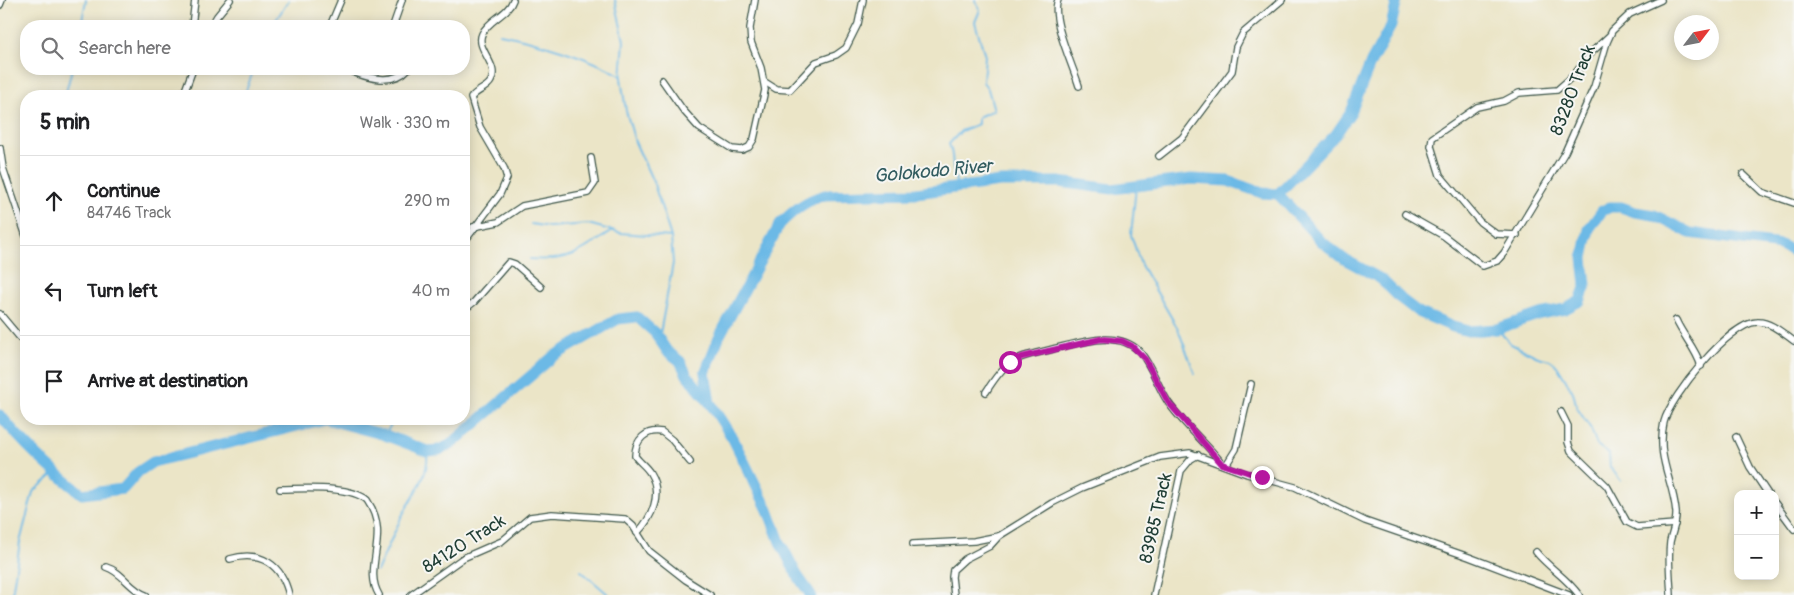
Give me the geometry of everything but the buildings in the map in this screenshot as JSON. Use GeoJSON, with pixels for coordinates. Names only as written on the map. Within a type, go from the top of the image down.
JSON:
{"type":"FeatureCollection","features":[{"type":"Feature","properties":{"kind":"street"},"geometry":{"type":"LineString","coordinates":[[0,5],[2,0]]}},
{"type":"Feature","properties":{"kind":"street"},"geometry":{"type":"LineString","coordinates":[[193,20],[195,0]]}},
{"type":"Feature","properties":{"kind":"street"},"geometry":{"type":"LineString","coordinates":[[215,20],[230,0]]}},
{"type":"Feature","properties":{"kind":"street"},"geometry":{"type":"LineString","coordinates":[[332,20],[340,0]]}},
{"type":"Feature","properties":{"kind":"street"},"geometry":{"type":"LineString","coordinates":[[395,20],[402,0]]}},
{"type":"Feature","properties":{"kind":"street"},"geometry":{"type":"LineString","coordinates":[[470,232],[500,194],[507,178],[504,168],[480,127],[471,99],[472,95],[490,83],[493,76],[488,57],[482,46],[481,36],[487,26],[510,6],[513,0]]}},
{"type":"Feature","properties":{"kind":"street"},"geometry":{"type":"LineString","coordinates":[[662,80],[683,110],[711,136],[732,149],[738,150],[749,147],[754,139],[764,101],[765,82],[751,42],[750,28],[756,0]]}},
{"type":"Feature","properties":{"kind":"street"},"geometry":{"type":"LineString","coordinates":[[765,82],[776,88],[790,90],[816,62],[840,53],[851,41],[858,24],[863,0]]}},
{"type":"Feature","properties":{"kind":"street"},"geometry":{"type":"LineString","coordinates":[[1058,0],[1056,7],[1058,20],[1079,86]]}},
{"type":"Feature","properties":{"kind":"street"},"geometry":{"type":"LineString","coordinates":[[1159,156],[1182,138],[1232,71],[1236,47],[1240,38],[1249,27],[1282,0]]}},
{"type":"Feature","properties":{"kind":"street","name":"83280 Track"},"geometry":{"type":"LineString","coordinates":[[1405,214],[1444,236],[1483,266],[1497,261],[1516,236],[1579,124],[1610,36],[1621,21],[1630,14],[1661,0]]}},
{"type":"Feature","properties":{"kind":"street"},"geometry":{"type":"LineString","coordinates":[[1516,236],[1496,234],[1480,222],[1440,175],[1431,146],[1432,138],[1477,107],[1504,101],[1519,93],[1557,90],[1574,76],[1593,51],[1610,36]]}},
{"type":"Feature","properties":{"kind":"street"},"geometry":{"type":"LineString","coordinates":[[185,90],[191,75]]}},
{"type":"Feature","properties":{"kind":"street"},"geometry":{"type":"LineString","coordinates":[[360,75],[382,79],[400,75]]}},
{"type":"Feature","properties":{"kind":"street"},"geometry":{"type":"LineString","coordinates":[[0,148],[3,168],[20,218]]}},
{"type":"Feature","properties":{"kind":"street"},"geometry":{"type":"LineString","coordinates":[[473,227],[498,222],[522,206],[588,192],[595,183],[591,158]]}},
{"type":"Feature","properties":{"kind":"street"},"geometry":{"type":"LineString","coordinates":[[1743,174],[1762,192],[1794,203]]}},
{"type":"Feature","properties":{"kind":"street"},"geometry":{"type":"LineString","coordinates":[[470,305],[508,262],[516,264],[542,287]]}},
{"type":"Feature","properties":{"kind":"street"},"geometry":{"type":"LineString","coordinates":[[0,314],[20,338]]}},
{"type":"Feature","properties":{"kind":"street"},"geometry":{"type":"LineString","coordinates":[[1676,320],[1686,340],[1698,356],[1701,366]]}},
{"type":"Feature","properties":{"kind":"street"},"geometry":{"type":"LineString","coordinates":[[1672,595],[1669,556],[1676,507],[1663,457],[1664,422],[1675,398],[1701,366],[1739,329],[1756,322],[1762,322],[1794,341]]}},
{"type":"Feature","properties":{"kind":"street"},"geometry":{"type":"LineString","coordinates":[[986,392],[1003,366],[1022,357],[1094,340],[1122,341],[1140,352],[1168,402],[1224,464]]}},
{"type":"Feature","properties":{"kind":"street"},"geometry":{"type":"LineString","coordinates":[[1224,464],[1236,449],[1251,384]]}},
{"type":"Feature","properties":{"kind":"street"},"geometry":{"type":"LineString","coordinates":[[1561,412],[1568,426],[1568,446],[1571,451],[1607,486],[1627,522],[1637,527],[1675,524]]}},
{"type":"Feature","properties":{"kind":"street"},"geometry":{"type":"LineString","coordinates":[[637,533],[650,518],[655,499],[652,477],[634,454],[640,440],[647,433],[662,432],[672,440],[690,462]]}},
{"type":"Feature","properties":{"kind":"street"},"geometry":{"type":"LineString","coordinates":[[1736,437],[1750,467],[1765,490]]}},
{"type":"Feature","properties":{"kind":"street"},"geometry":{"type":"LineString","coordinates":[[954,595],[952,576],[954,570],[965,560],[990,546],[999,536],[1052,503],[1116,474],[1160,457],[1190,453],[1247,474],[1295,487],[1364,521],[1469,557],[1569,595]]}},
{"type":"Feature","properties":{"kind":"street","name":"83985 Track"},"geometry":{"type":"LineString","coordinates":[[1154,595],[1182,471],[1190,459],[1198,455]]}},
{"type":"Feature","properties":{"kind":"street"},"geometry":{"type":"LineString","coordinates":[[280,489],[332,490],[354,494],[367,500],[377,521],[378,543],[373,581],[379,595]]}},
{"type":"Feature","properties":{"kind":"street"},"geometry":{"type":"LineString","coordinates":[[1779,508],[1794,529]]}},
{"type":"Feature","properties":{"kind":"street","name":"84120 Track"},"geometry":{"type":"LineString","coordinates":[[411,595],[455,563],[502,540],[530,517],[540,514],[618,518],[628,521],[656,556],[686,580],[710,595]]}},
{"type":"Feature","properties":{"kind":"street"},"geometry":{"type":"LineString","coordinates":[[913,544],[974,542],[999,536]]}},
{"type":"Feature","properties":{"kind":"street"},"geometry":{"type":"LineString","coordinates":[[1536,552],[1543,561],[1567,580],[1579,595]]}},
{"type":"Feature","properties":{"kind":"street"},"geometry":{"type":"LineString","coordinates":[[230,559],[257,557],[270,562],[284,578],[289,595]]}},
{"type":"Feature","properties":{"kind":"street"},"geometry":{"type":"LineString","coordinates":[[106,567],[118,572],[135,588],[146,595]]}},
{"type":"Feature","properties":{"kind":"waterway"},"geometry":{"type":"LineString","coordinates":[[82,20],[86,0]]}},
{"type":"Feature","properties":{"kind":"waterway"},"geometry":{"type":"LineString","coordinates":[[276,20],[289,0]]}},
{"type":"Feature","properties":{"kind":"waterway"},"geometry":{"type":"LineString","coordinates":[[615,0],[624,41],[621,78],[626,111],[635,142],[654,184],[671,237],[673,263],[659,339]]}},
{"type":"Feature","properties":{"kind":"waterway"},"geometry":{"type":"LineString","coordinates":[[956,188],[952,153],[949,144],[961,131],[978,124],[978,117],[994,110],[988,89],[983,82],[985,56],[975,22],[980,10],[975,0]]}},
{"type":"Feature","properties":{"kind":"waterway","name":"Golokodo River"},"geometry":{"type":"LineString","coordinates":[[811,595],[797,575],[780,542],[768,510],[733,439],[710,403],[705,373],[719,337],[780,224],[800,206],[825,195],[916,193],[1000,182],[1059,182],[1112,189],[1191,179],[1228,181],[1262,193],[1278,194],[1336,134],[1351,112],[1371,62],[1391,26],[1397,0]]}},
{"type":"Feature","properties":{"kind":"waterway"},"geometry":{"type":"LineString","coordinates":[[500,34],[562,50],[594,62],[622,76]]}},
{"type":"Feature","properties":{"kind":"waterway"},"geometry":{"type":"LineString","coordinates":[[67,90],[70,75]]}},
{"type":"Feature","properties":{"kind":"waterway"},"geometry":{"type":"LineString","coordinates":[[246,90],[252,75]]}},
{"type":"Feature","properties":{"kind":"waterway"},"geometry":{"type":"LineString","coordinates":[[1136,187],[1131,235],[1141,265],[1178,329],[1195,374]]}},
{"type":"Feature","properties":{"kind":"waterway"},"geometry":{"type":"LineString","coordinates":[[1278,194],[1321,241],[1344,259],[1381,279],[1401,299],[1418,312],[1453,327],[1468,331],[1497,329],[1540,314],[1565,309],[1580,301],[1586,285],[1583,258],[1589,229],[1602,211],[1610,207],[1621,207],[1635,212],[1654,215],[1690,233],[1781,245],[1794,252]]}},
{"type":"Feature","properties":{"kind":"waterway"},"geometry":{"type":"LineString","coordinates":[[531,224],[550,227],[588,224],[621,233],[671,237]]}},
{"type":"Feature","properties":{"kind":"waterway"},"geometry":{"type":"LineString","coordinates":[[530,259],[555,259],[574,254],[613,230]]}},
{"type":"Feature","properties":{"kind":"waterway"},"geometry":{"type":"LineString","coordinates":[[348,425],[385,435],[427,451],[439,450],[450,445],[554,356],[618,319],[637,317],[655,333],[667,351],[680,361],[687,375],[709,402]]}},
{"type":"Feature","properties":{"kind":"waterway"},"geometry":{"type":"LineString","coordinates":[[1497,329],[1511,344],[1538,357],[1550,360],[1557,366],[1573,392],[1577,408],[1591,429],[1597,445],[1609,454],[1610,467],[1621,481]]}},
{"type":"Feature","properties":{"kind":"waterway"},"geometry":{"type":"LineString","coordinates":[[0,415],[38,457],[82,494],[123,489],[138,472],[153,462],[301,425]]}},
{"type":"Feature","properties":{"kind":"waterway"},"geometry":{"type":"LineString","coordinates":[[385,435],[391,425]]}},
{"type":"Feature","properties":{"kind":"waterway"},"geometry":{"type":"LineString","coordinates":[[377,571],[401,518],[423,478],[426,469],[427,451]]}},
{"type":"Feature","properties":{"kind":"waterway"},"geometry":{"type":"LineString","coordinates":[[12,595],[20,542],[33,492],[55,473]]}},
{"type":"Feature","properties":{"kind":"waterway"},"geometry":{"type":"LineString","coordinates":[[581,571],[609,595]]}},
{"type":"Feature","properties":{"kind":"route"},"geometry":{"type":"LineString","coordinates":[[1010,362],[1068,345],[1101,339],[1122,341],[1140,352],[1168,402],[1197,433],[1222,464],[1247,474],[1262,477]]}}]}
